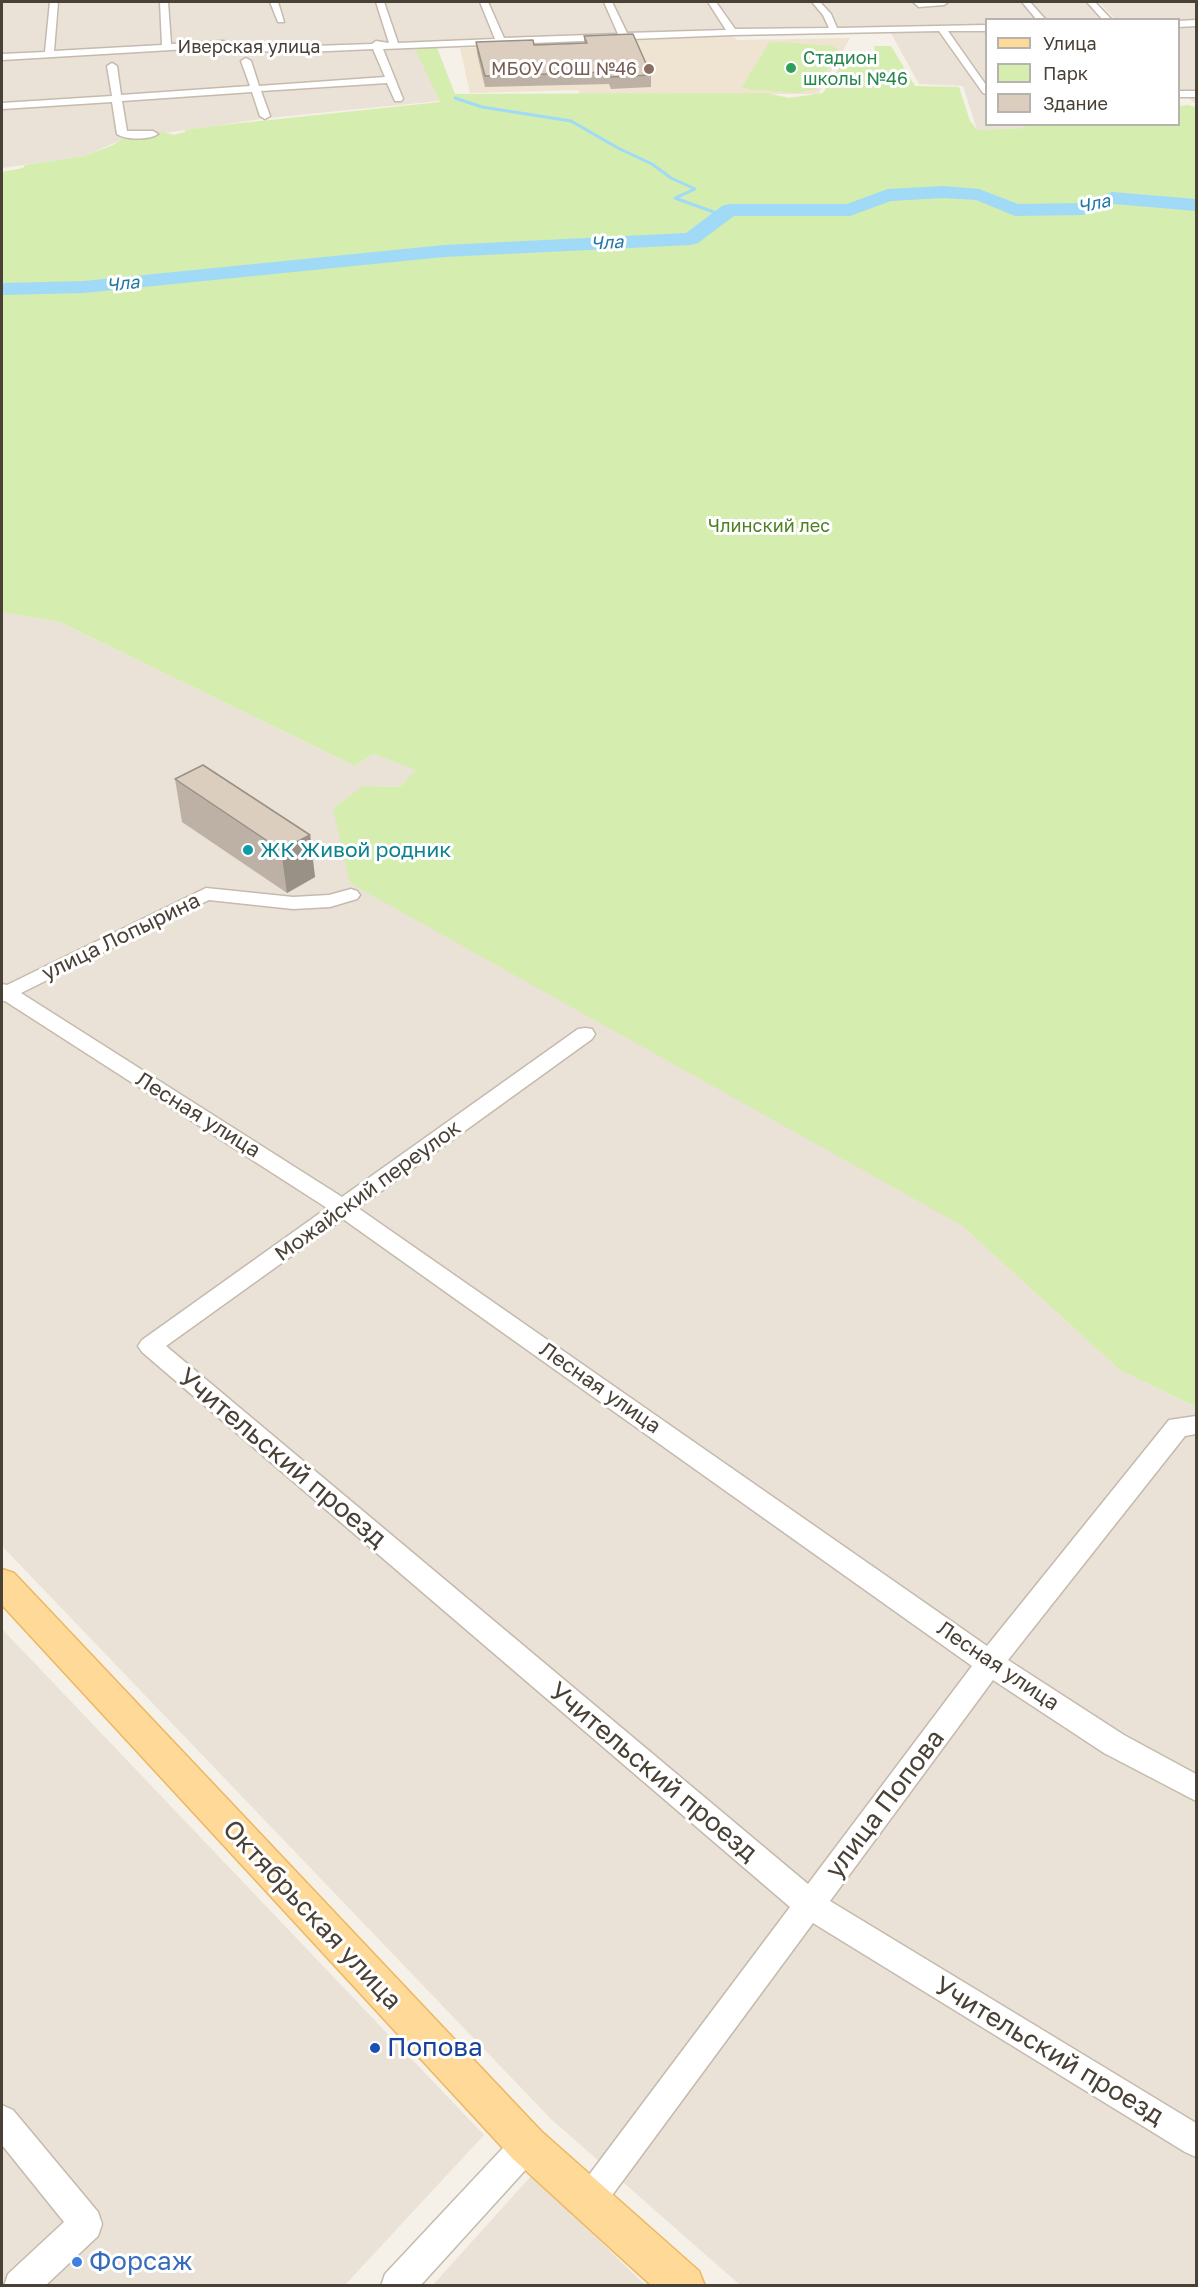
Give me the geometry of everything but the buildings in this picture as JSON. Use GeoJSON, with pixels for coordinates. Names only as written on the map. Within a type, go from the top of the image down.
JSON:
{"type":"FeatureCollection","features":[{"type":"Feature","properties":{"kind":"main road","name":"Октябрьская улица"},"geometry":{"type":"LineString","coordinates":[[2,1583],[527,2145],[684,2286]]}},
{"type":"Feature","properties":{"kind":"street"},"geometry":{"type":"LineString","coordinates":[[49,54],[54,2]]}},
{"type":"Feature","properties":{"kind":"street","name":"Иверская улица"},"geometry":{"type":"LineString","coordinates":[[164,2],[167,47],[222,44],[284,50],[376,44],[501,42],[732,32],[985,28]]}},
{"type":"Feature","properties":{"kind":"street"},"geometry":{"type":"LineString","coordinates":[[274,2],[281,20]]}},
{"type":"Feature","properties":{"kind":"street"},"geometry":{"type":"LineString","coordinates":[[380,2],[394,44]]}},
{"type":"Feature","properties":{"kind":"street"},"geometry":{"type":"LineString","coordinates":[[483,2],[501,42]]}},
{"type":"Feature","properties":{"kind":"street"},"geometry":{"type":"LineString","coordinates":[[608,2],[624,36]]}},
{"type":"Feature","properties":{"kind":"street"},"geometry":{"type":"LineString","coordinates":[[712,2],[732,32]]}},
{"type":"Feature","properties":{"kind":"street"},"geometry":{"type":"LineString","coordinates":[[816,2],[827,14],[834,30]]}},
{"type":"Feature","properties":{"kind":"street"},"geometry":{"type":"LineString","coordinates":[[917,2],[919,4],[944,2]]}},
{"type":"Feature","properties":{"kind":"street"},"geometry":{"type":"LineString","coordinates":[[1026,2],[1040,18]]}},
{"type":"Feature","properties":{"kind":"street"},"geometry":{"type":"LineString","coordinates":[[1091,2],[1106,18]]}},
{"type":"Feature","properties":{"kind":"street"},"geometry":{"type":"LineString","coordinates":[[1180,24],[1197,23]]}},
{"type":"Feature","properties":{"kind":"street"},"geometry":{"type":"LineString","coordinates":[[942,28],[985,88]]}},
{"type":"Feature","properties":{"kind":"street"},"geometry":{"type":"LineString","coordinates":[[376,44],[398,99]]}},
{"type":"Feature","properties":{"kind":"street"},"geometry":{"type":"LineString","coordinates":[[2,57],[167,47]]}},
{"type":"Feature","properties":{"kind":"street"},"geometry":{"type":"LineString","coordinates":[[246,61],[265,116]]}},
{"type":"Feature","properties":{"kind":"street"},"geometry":{"type":"LineString","coordinates":[[112,66],[122,134],[153,134]]}},
{"type":"Feature","properties":{"kind":"street"},"geometry":{"type":"LineString","coordinates":[[2,106],[389,80]]}},
{"type":"Feature","properties":{"kind":"street"},"geometry":{"type":"LineString","coordinates":[[1180,92],[1197,94]]}},
{"type":"Feature","properties":{"kind":"street","name":"улица Лопырина"},"geometry":{"type":"LineString","coordinates":[[3,993],[206,894],[293,903],[330,902],[351,895]]}},
{"type":"Feature","properties":{"kind":"street","name":"Лесная улица"},"geometry":{"type":"LineString","coordinates":[[3,993],[344,1209],[990,1663],[1114,1744],[1197,1788]]}},
{"type":"Feature","properties":{"kind":"street","name":"Можайский переулок"},"geometry":{"type":"LineString","coordinates":[[150,1346],[585,1034]]}},
{"type":"Feature","properties":{"kind":"street","name":"Учительский проезд"},"geometry":{"type":"LineString","coordinates":[[150,1346],[810,1905],[1197,2141]]}},
{"type":"Feature","properties":{"kind":"street","name":"улица Попова"},"geometry":{"type":"LineString","coordinates":[[588,2202],[990,1663],[1178,1426],[1197,1425]]}},
{"type":"Feature","properties":{"kind":"street"},"geometry":{"type":"LineString","coordinates":[[2,2121],[86,2224],[20,2286]]}},
{"type":"Feature","properties":{"kind":"street"},"geometry":{"type":"LineString","coordinates":[[398,2286],[527,2145]]}},
{"type":"Feature","properties":{"kind":"shaded area"},"geometry":{"type":"Polygon","coordinates":[[[2,2],[51,2],[46,53],[2,56],[2,2]]]}},
{"type":"Feature","properties":{"kind":"shaded area"},"geometry":{"type":"Polygon","coordinates":[[[58,2],[479,2],[494,39],[286,48],[231,41],[55,53],[58,2]]]}},
{"type":"Feature","properties":{"kind":"shaded area"},"geometry":{"type":"Polygon","coordinates":[[[488,2],[1086,2],[1103,18],[985,18],[985,126],[1027,126],[977,130],[963,86],[919,84],[888,28],[505,40],[488,2]]]}},
{"type":"Feature","properties":{"kind":"shaded area"},"geometry":{"type":"Polygon","coordinates":[[[1099,2],[1196,2],[1196,104],[1180,91],[1180,18],[1114,18],[1099,2]]]}},
{"type":"Feature","properties":{"kind":"shaded area","name":"МБОУ СОШ №46"},"geometry":{"type":"Polygon","coordinates":[[[733,36],[737,40],[850,38],[818,94],[580,94],[578,90],[470,93],[460,48],[733,36]]]}},
{"type":"Feature","properties":{"kind":"shaded area"},"geometry":{"type":"Polygon","coordinates":[[[423,45],[439,101],[268,118],[123,139],[85,156],[2,168],[2,60],[221,46],[282,52],[423,45]]]}},
{"type":"Feature","properties":{"kind":"shaded area"},"geometry":{"type":"Polygon","coordinates":[[[2,612],[60,622],[355,766],[373,754],[417,770],[400,787],[363,786],[961,1225],[1120,1370],[1196,1407],[1196,2285],[740,2285],[551,2119],[2,1546],[2,612]]]}},
{"type":"Feature","properties":{"kind":"shaded area"},"geometry":{"type":"Polygon","coordinates":[[[2,1629],[484,2135],[345,2285],[2,2285],[2,1629]]]}},
{"type":"Feature","properties":{"kind":"shaded area"},"geometry":{"type":"Polygon","coordinates":[[[532,2175],[645,2285],[432,2286],[532,2175]]]}},
{"type":"Feature","properties":{"kind":"green space","name":"Стадион школы №46"},"geometry":{"type":"Polygon","coordinates":[[[769,43],[832,46],[838,49],[817,89],[796,93],[742,87],[769,43]]]}},
{"type":"Feature","properties":{"kind":"green space","name":"Члинский лес"},"geometry":{"type":"Polygon","coordinates":[[[436,45],[455,94],[767,93],[789,98],[823,93],[842,64],[877,62],[874,46],[891,46],[915,86],[959,87],[970,121],[977,130],[1024,128],[1026,126],[1180,126],[1180,106],[1196,107],[1196,1407],[1120,1370],[961,1225],[350,883],[333,809],[363,786],[400,787],[416,770],[373,754],[355,766],[60,622],[2,612],[2,172],[23,168],[25,165],[85,156],[122,139],[163,132],[174,135],[185,132],[185,130],[213,126],[440,102],[414,46],[436,45]]]}},
{"type":"Feature","properties":{"kind":"waterway"},"geometry":{"type":"LineString","coordinates":[[455,98],[482,107],[571,121],[618,148],[652,164],[671,178],[695,189],[675,198],[722,215]]}},
{"type":"Feature","properties":{"kind":"waterway","name":"Чла"},"geometry":{"type":"LineString","coordinates":[[2,289],[84,287],[444,251],[691,239],[729,210],[850,210],[888,195],[944,192],[979,195],[1015,210],[1083,209],[1112,198],[1196,205]]}},
{"type":"Feature","properties":{"kind":"place","name":"Стадион школы №46"},"geometry":{"type":"Point","coordinates":[791,68]}},
{"type":"Feature","properties":{"kind":"place","name":"МБОУ СОШ №46"},"geometry":{"type":"Point","coordinates":[649,69]}},
{"type":"Feature","properties":{"kind":"place","name":"ЖК Живой родник"},"geometry":{"type":"Point","coordinates":[248,850]}},
{"type":"Feature","properties":{"kind":"place","name":"Попова"},"geometry":{"type":"Point","coordinates":[375,2048]}},
{"type":"Feature","properties":{"kind":"place","name":"Форсаж"},"geometry":{"type":"Point","coordinates":[77,2262]}}]}
